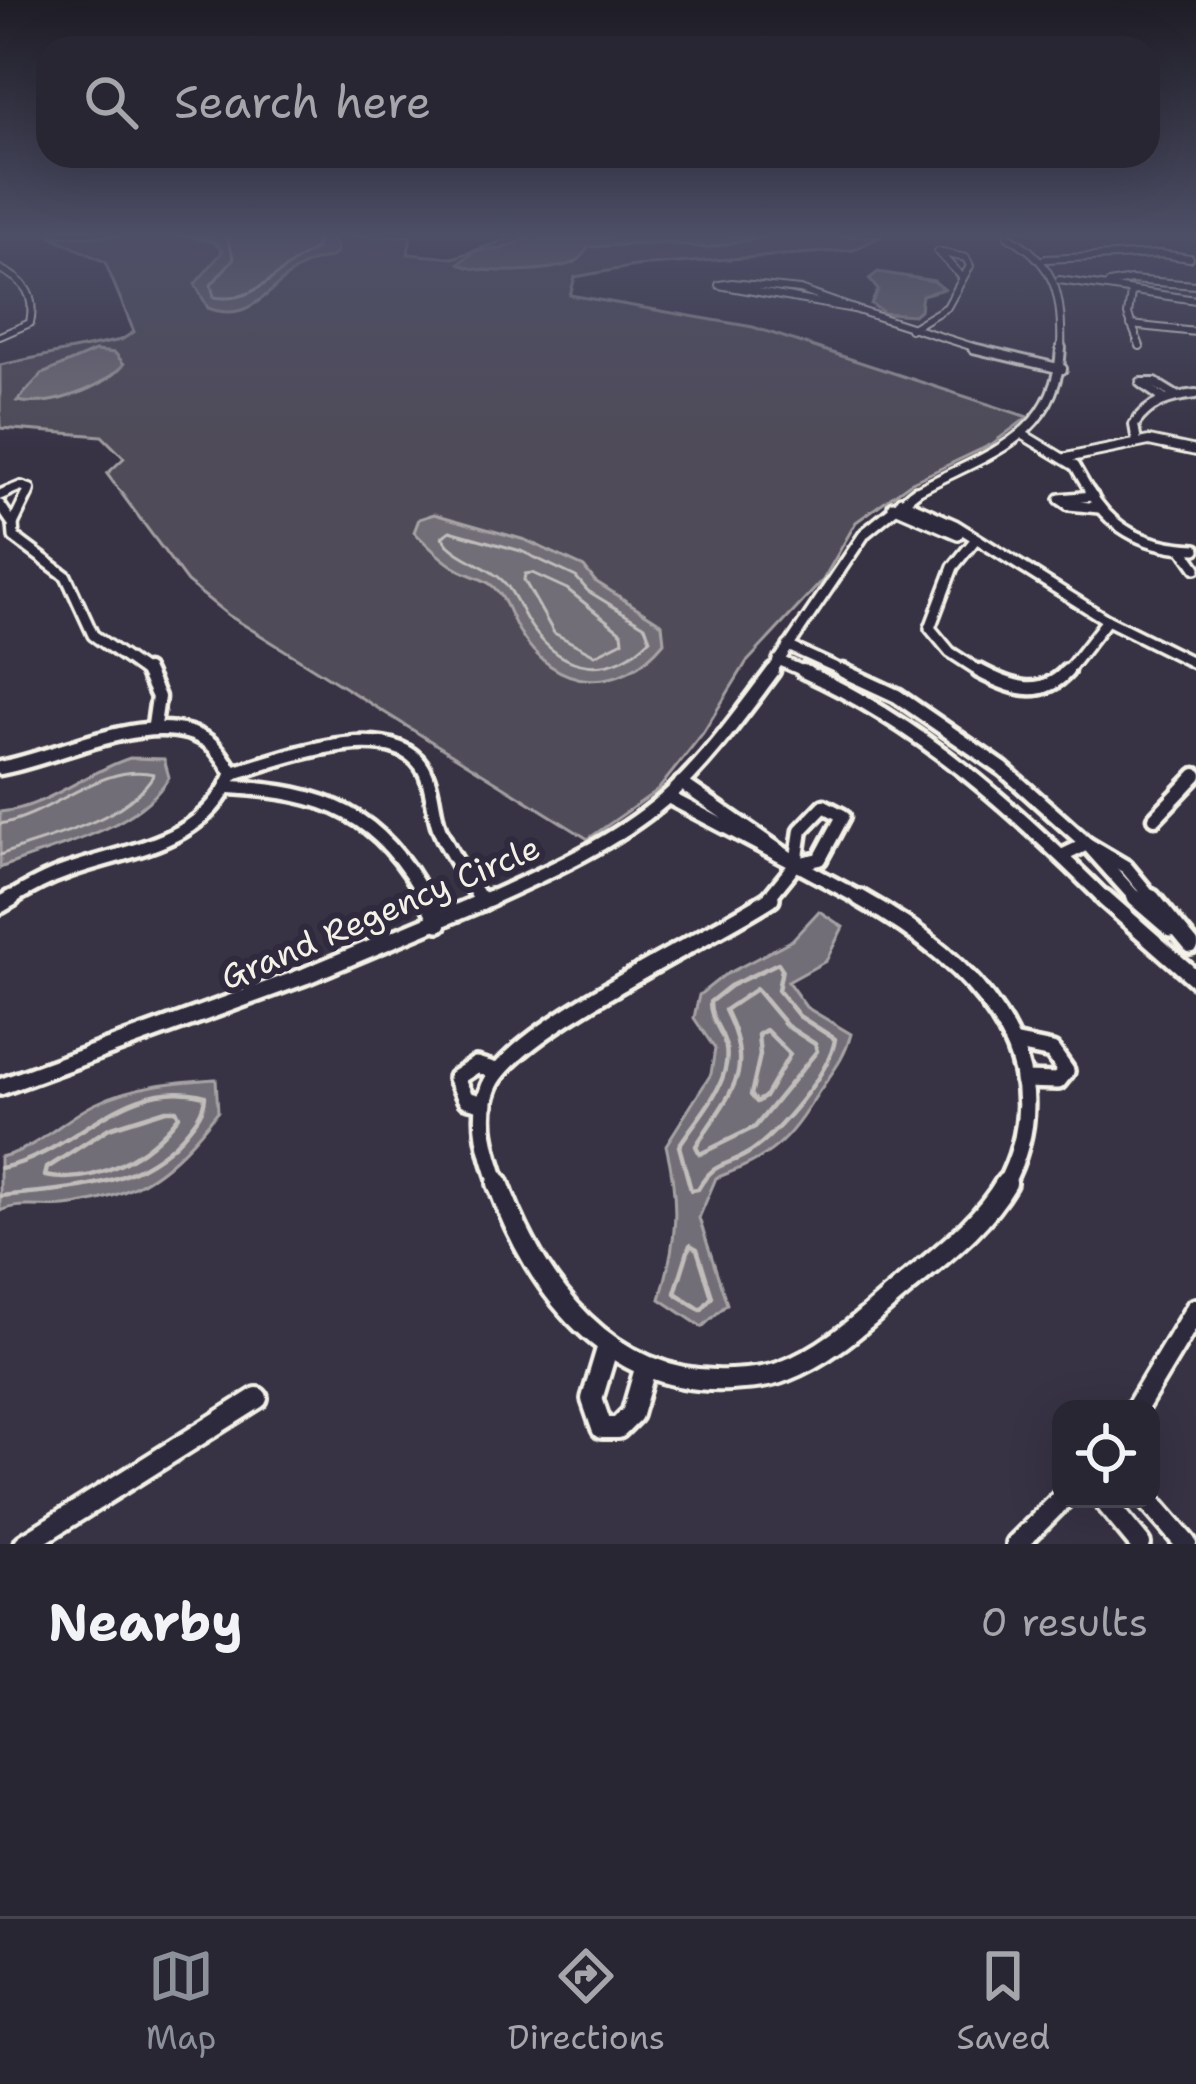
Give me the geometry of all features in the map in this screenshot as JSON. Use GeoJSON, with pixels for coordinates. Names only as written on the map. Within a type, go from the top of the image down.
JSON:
{"type":"FeatureCollection","features":[{"type":"Feature","properties":{"kind":"street"},"geometry":{"type":"LineString","coordinates":[[3,335],[24,327],[32,316],[31,308]]}},
{"type":"Feature","properties":{"kind":"street"},"geometry":{"type":"LineString","coordinates":[[848,308],[854,309]]}},
{"type":"Feature","properties":{"kind":"street"},"geometry":{"type":"LineString","coordinates":[[851,308],[1001,355],[1063,366],[1060,308]]}},
{"type":"Feature","properties":{"kind":"street"},"geometry":{"type":"LineString","coordinates":[[910,329],[945,308]]}},
{"type":"Feature","properties":{"kind":"street"},"geometry":{"type":"LineString","coordinates":[[1131,308],[1131,325],[1140,346]]}},
{"type":"Feature","properties":{"kind":"street"},"geometry":{"type":"LineString","coordinates":[[1131,325],[1196,332]]}},
{"type":"Feature","properties":{"kind":"street","name":"Grand Regency Circle"},"geometry":{"type":"LineString","coordinates":[[0,1087],[367,954],[566,864],[637,821],[681,783],[778,660],[832,587],[864,533],[897,504],[1020,436],[1053,398],[1063,366]]}},
{"type":"Feature","properties":{"kind":"street"},"geometry":{"type":"LineString","coordinates":[[1164,399],[1142,383],[1152,382],[1178,396]]}},
{"type":"Feature","properties":{"kind":"street"},"geometry":{"type":"LineString","coordinates":[[1137,442],[1132,431],[1141,413],[1164,399],[1196,394]]}},
{"type":"Feature","properties":{"kind":"street"},"geometry":{"type":"LineString","coordinates":[[1020,436],[1061,455],[1082,473],[1099,508],[1132,536],[1190,550],[1196,568]]}},
{"type":"Feature","properties":{"kind":"street"},"geometry":{"type":"LineString","coordinates":[[1061,455],[1137,442],[1196,451]]}},
{"type":"Feature","properties":{"kind":"street"},"geometry":{"type":"LineString","coordinates":[[0,495],[21,486],[30,489],[13,524]]}},
{"type":"Feature","properties":{"kind":"street"},"geometry":{"type":"LineString","coordinates":[[1093,496],[1060,499],[1069,505],[1099,508]]}},
{"type":"Feature","properties":{"kind":"street"},"geometry":{"type":"LineString","coordinates":[[897,504],[973,539],[1107,620],[1196,664]]}},
{"type":"Feature","properties":{"kind":"street"},"geometry":{"type":"LineString","coordinates":[[0,505],[21,544],[70,582],[92,635],[139,665],[152,680],[158,697],[154,725]]}},
{"type":"Feature","properties":{"kind":"street"},"geometry":{"type":"LineString","coordinates":[[973,539],[956,561],[930,628],[941,646],[965,662],[1029,691],[1045,690],[1063,677],[1082,644],[1107,620]]}},
{"type":"Feature","properties":{"kind":"street"},"geometry":{"type":"LineString","coordinates":[[788,646],[897,696],[1003,769],[1087,844],[1143,908],[1194,946],[1174,964]]}},
{"type":"Feature","properties":{"kind":"street"},"geometry":{"type":"LineString","coordinates":[[778,660],[880,708],[927,738],[982,781],[1196,980]]}},
{"type":"Feature","properties":{"kind":"street"},"geometry":{"type":"LineString","coordinates":[[0,768],[52,760],[154,725],[182,729],[207,740],[226,758],[232,780],[218,807],[194,827],[61,872],[0,905]]}},
{"type":"Feature","properties":{"kind":"street"},"geometry":{"type":"LineString","coordinates":[[232,780],[368,740],[405,750],[428,779],[437,825],[482,902]]}},
{"type":"Feature","properties":{"kind":"street"},"geometry":{"type":"LineString","coordinates":[[1156,818],[1196,775]]}},
{"type":"Feature","properties":{"kind":"street"},"geometry":{"type":"LineString","coordinates":[[232,780],[346,808],[371,825],[413,868],[439,922]]}},
{"type":"Feature","properties":{"kind":"street"},"geometry":{"type":"LineString","coordinates":[[681,783],[762,835],[796,864]]}},
{"type":"Feature","properties":{"kind":"street"},"geometry":{"type":"LineString","coordinates":[[668,797],[752,847],[796,864],[944,950],[988,996],[1013,1043],[1024,1080],[1019,1154],[978,1224],[863,1321],[784,1372],[711,1384],[645,1369],[607,1349],[560,1306],[520,1241],[486,1150],[485,1104],[496,1071],[555,1023],[774,896],[796,864],[794,845],[813,811],[836,808],[843,816],[840,826],[820,859],[796,864]]}},
{"type":"Feature","properties":{"kind":"street"},"geometry":{"type":"LineString","coordinates":[[1062,856],[1087,844]]}},
{"type":"Feature","properties":{"kind":"street"},"geometry":{"type":"LineString","coordinates":[[1013,1043],[1052,1048],[1066,1071],[1058,1082],[1024,1080]]}},
{"type":"Feature","properties":{"kind":"street"},"geometry":{"type":"LineString","coordinates":[[485,1104],[466,1099],[456,1078],[476,1065],[496,1071]]}},
{"type":"Feature","properties":{"kind":"street"},"geometry":{"type":"LineString","coordinates":[[1141,1400],[1196,1309]]}},
{"type":"Feature","properties":{"kind":"street"},"geometry":{"type":"LineString","coordinates":[[607,1349],[590,1394],[593,1416],[602,1428],[618,1428],[632,1414],[645,1369]]}},
{"type":"Feature","properties":{"kind":"street"},"geometry":{"type":"LineString","coordinates":[[25,1544],[257,1398]]}},
{"type":"Feature","properties":{"kind":"street"},"geometry":{"type":"LineString","coordinates":[[1017,1544],[1053,1508]]}},
{"type":"Feature","properties":{"kind":"street"},"geometry":{"type":"LineString","coordinates":[[1110,1508],[1140,1544]]}},
{"type":"Feature","properties":{"kind":"street"},"geometry":{"type":"LineString","coordinates":[[1155,1508],[1186,1544]]}},
{"type":"Feature","properties":{"kind":"shaded area"},"geometry":{"type":"Polygon","coordinates":[[[124,308],[645,308],[753,327],[1028,417],[992,444],[910,483],[856,522],[823,580],[746,663],[703,733],[658,790],[588,839],[228,615],[187,582],[107,474],[124,458],[102,436],[0,428],[0,365],[121,340],[134,332],[124,308]]]}},
{"type":"Feature","properties":{"kind":"water"},"geometry":{"type":"Polygon","coordinates":[[[208,308],[246,308],[239,311],[208,308]]]}},
{"type":"Feature","properties":{"kind":"water"},"geometry":{"type":"Polygon","coordinates":[[[877,308],[920,308],[914,315],[877,308]]]}},
{"type":"Feature","properties":{"kind":"water"},"geometry":{"type":"Polygon","coordinates":[[[95,351],[115,353],[124,364],[75,394],[45,402],[17,401],[42,374],[95,351]]]}},
{"type":"Feature","properties":{"kind":"water"},"geometry":{"type":"Polygon","coordinates":[[[434,514],[525,540],[584,567],[595,581],[662,624],[664,642],[647,660],[608,678],[569,676],[551,666],[519,631],[495,589],[450,564],[414,532],[419,519],[434,514]]]}},
{"type":"Feature","properties":{"kind":"water"},"geometry":{"type":"Polygon","coordinates":[[[130,758],[164,759],[169,777],[137,811],[93,834],[0,868],[0,812],[34,804],[130,758]]]}},
{"type":"Feature","properties":{"kind":"water"},"geometry":{"type":"Polygon","coordinates":[[[819,911],[843,927],[826,961],[788,982],[806,1007],[851,1034],[837,1065],[787,1137],[765,1155],[716,1178],[699,1218],[727,1304],[702,1327],[660,1299],[675,1222],[666,1145],[711,1074],[715,1049],[694,1018],[699,995],[723,976],[792,940],[819,911]]]}},
{"type":"Feature","properties":{"kind":"water"},"geometry":{"type":"Polygon","coordinates":[[[216,1079],[218,1111],[186,1149],[152,1177],[91,1202],[0,1211],[0,1157],[27,1147],[111,1097],[155,1085],[216,1079]]]}}]}
